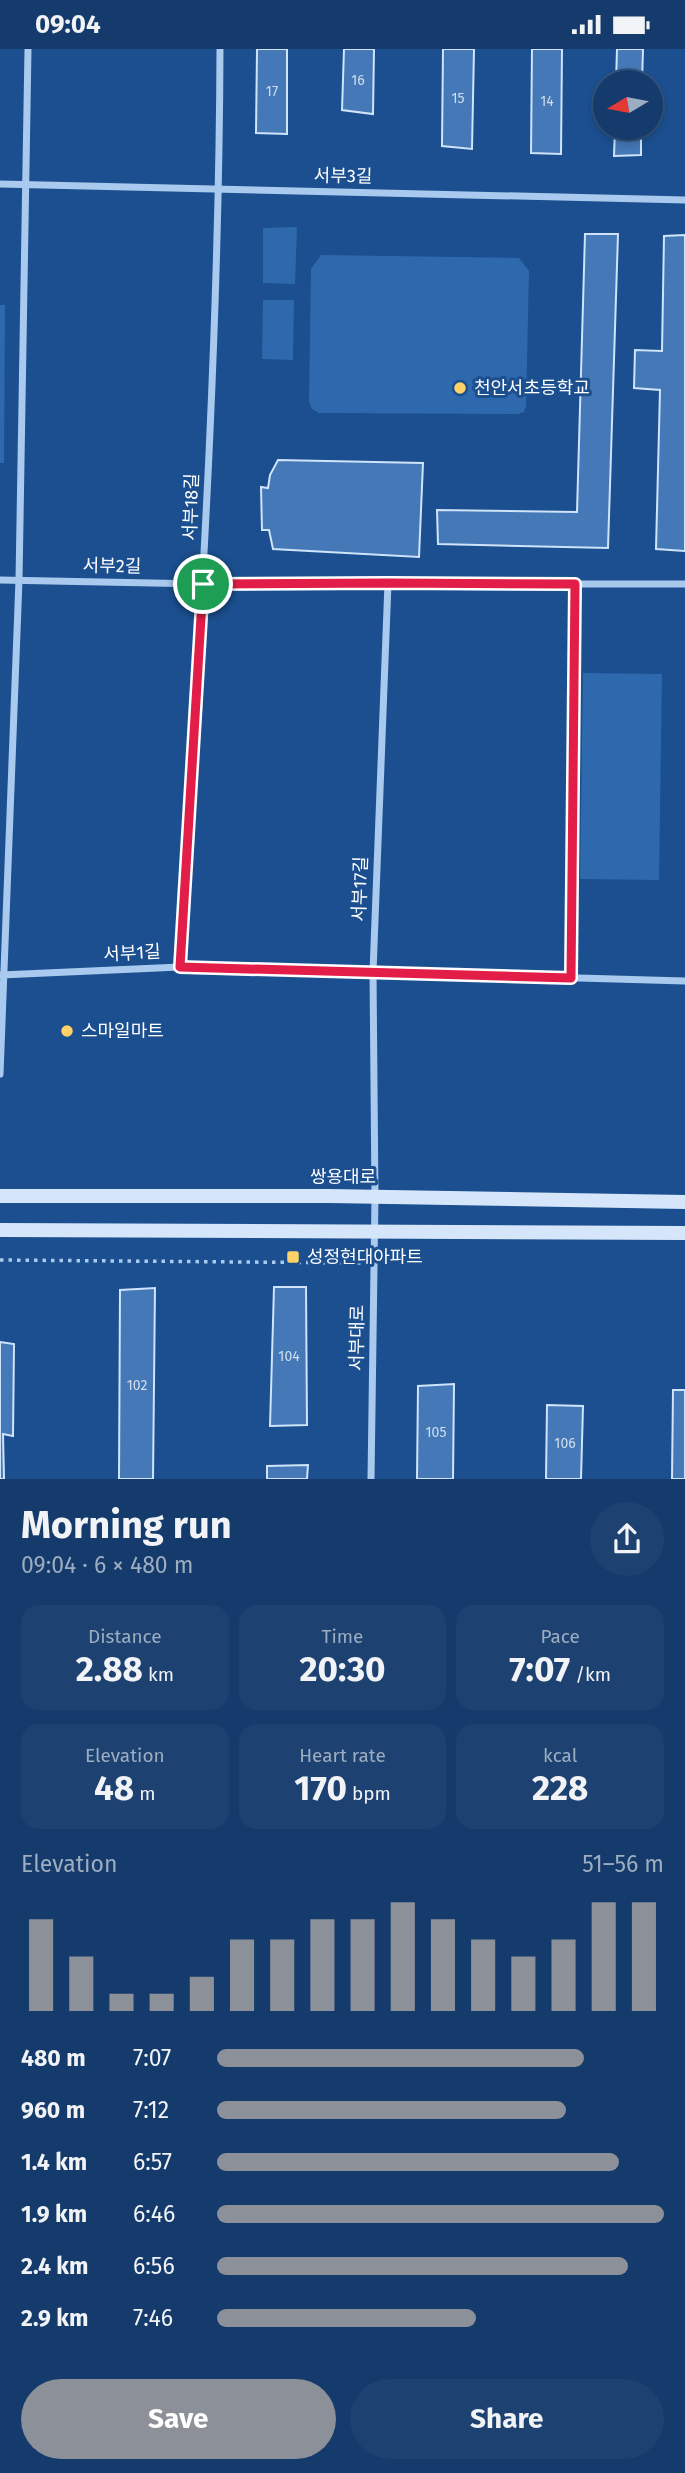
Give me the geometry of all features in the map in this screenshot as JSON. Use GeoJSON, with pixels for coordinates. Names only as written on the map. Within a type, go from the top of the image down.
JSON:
{"type":"FeatureCollection","features":[{"type":"Feature","properties":{"kind":"main road","name":"쌍용대로"},"geometry":{"type":"LineString","coordinates":[[0,1196],[375,1196],[685,1202]]}},
{"type":"Feature","properties":{"kind":"main road"},"geometry":{"type":"LineString","coordinates":[[0,1230],[685,1233]]}},
{"type":"Feature","properties":{"kind":"street"},"geometry":{"type":"LineString","coordinates":[[0,1074],[1,975],[19,580],[27,49]]}},
{"type":"Feature","properties":{"kind":"street","name":"서부18길"},"geometry":{"type":"LineString","coordinates":[[180,967],[203,584],[220,188],[220,49]]}},
{"type":"Feature","properties":{"kind":"street","name":"서부3길"},"geometry":{"type":"LineString","coordinates":[[0,184],[685,199]]}},
{"type":"Feature","properties":{"kind":"street","name":"서부2길"},"geometry":{"type":"LineString","coordinates":[[0,580],[203,584],[685,584]]}},
{"type":"Feature","properties":{"kind":"street","name":"서부17길"},"geometry":{"type":"LineString","coordinates":[[375,1196],[373,972],[388,583]]}},
{"type":"Feature","properties":{"kind":"street"},"geometry":{"type":"LineString","coordinates":[[571,978],[575,584]]}},
{"type":"Feature","properties":{"kind":"street","name":"서부1길"},"geometry":{"type":"LineString","coordinates":[[1,975],[180,967],[685,981]]}},
{"type":"Feature","properties":{"kind":"street","name":"서부대로"},"geometry":{"type":"LineString","coordinates":[[371,1479],[375,1196]]}},
{"type":"Feature","properties":{"kind":"path"},"geometry":{"type":"LineString","coordinates":[[0,1260],[373,1263]]}},
{"type":"Feature","properties":{"kind":"shaded area"},"geometry":{"type":"Polygon","coordinates":[[[297,227],[295,284],[263,283],[263,228],[297,227]]]}},
{"type":"Feature","properties":{"kind":"shaded area"},"geometry":{"type":"Polygon","coordinates":[[[321,255],[519,258],[529,271],[524,412],[319,413],[312,409],[309,401],[311,269],[321,255]]]}},
{"type":"Feature","properties":{"kind":"shaded area"},"geometry":{"type":"Polygon","coordinates":[[[263,300],[294,300],[293,360],[262,359],[263,300]]]}},
{"type":"Feature","properties":{"kind":"shaded area"},"geometry":{"type":"Polygon","coordinates":[[[0,305],[5,305],[4,463],[0,463],[0,305]]]}},
{"type":"Feature","properties":{"kind":"shaded area"},"geometry":{"type":"Polygon","coordinates":[[[583,673],[662,674],[659,880],[580,879],[583,673]]]}},
{"type":"Feature","properties":{"kind":"building"},"geometry":{"type":"Polygon","coordinates":[[[257,49],[287,49],[287,134],[256,133],[257,49]]]}},
{"type":"Feature","properties":{"kind":"building"},"geometry":{"type":"Polygon","coordinates":[[[344,49],[374,49],[373,114],[342,110],[344,49]]]}},
{"type":"Feature","properties":{"kind":"building"},"geometry":{"type":"Polygon","coordinates":[[[443,49],[474,49],[472,149],[442,146],[443,49]]]}},
{"type":"Feature","properties":{"kind":"building"},"geometry":{"type":"Polygon","coordinates":[[[532,49],[562,49],[561,154],[531,153],[532,49]]]}},
{"type":"Feature","properties":{"kind":"building"},"geometry":{"type":"Polygon","coordinates":[[[617,49],[643,49],[642,70],[616,70],[617,49]]]}},
{"type":"Feature","properties":{"kind":"building"},"geometry":{"type":"Polygon","coordinates":[[[615,140],[641,140],[641,155],[614,156],[615,140]]]}},
{"type":"Feature","properties":{"kind":"building"},"geometry":{"type":"Polygon","coordinates":[[[585,234],[618,234],[608,548],[438,544],[437,510],[577,512],[585,234]]]}},
{"type":"Feature","properties":{"kind":"building"},"geometry":{"type":"Polygon","coordinates":[[[685,235],[685,551],[656,549],[660,390],[634,388],[635,350],[662,351],[664,236],[685,235]]]}},
{"type":"Feature","properties":{"kind":"building"},"geometry":{"type":"Polygon","coordinates":[[[278,460],[423,463],[419,557],[273,549],[269,530],[262,530],[261,487],[268,488],[270,475],[278,460]]]}},
{"type":"Feature","properties":{"kind":"building"},"geometry":{"type":"Polygon","coordinates":[[[274,1287],[306,1287],[307,1425],[270,1426],[274,1287]]]}},
{"type":"Feature","properties":{"kind":"building"},"geometry":{"type":"Polygon","coordinates":[[[155,1288],[153,1479],[119,1479],[120,1290],[155,1288]]]}},
{"type":"Feature","properties":{"kind":"building"},"geometry":{"type":"Polygon","coordinates":[[[0,1342],[14,1344],[13,1436],[3,1434],[4,1479],[0,1479],[0,1342]]]}},
{"type":"Feature","properties":{"kind":"building"},"geometry":{"type":"Polygon","coordinates":[[[454,1384],[453,1479],[417,1479],[418,1386],[454,1384]]]}},
{"type":"Feature","properties":{"kind":"building"},"geometry":{"type":"Polygon","coordinates":[[[673,1390],[685,1390],[685,1479],[672,1479],[673,1390]]]}},
{"type":"Feature","properties":{"kind":"building"},"geometry":{"type":"Polygon","coordinates":[[[547,1405],[583,1406],[581,1479],[546,1479],[547,1405]]]}},
{"type":"Feature","properties":{"kind":"building"},"geometry":{"type":"Polygon","coordinates":[[[308,1465],[307,1479],[267,1479],[267,1466],[308,1465]]]}},
{"type":"Feature","properties":{"kind":"place","name":"천안서초등학교"},"geometry":{"type":"Point","coordinates":[460,388]}},
{"type":"Feature","properties":{"kind":"place","name":"스마일마트"},"geometry":{"type":"Point","coordinates":[67,1031]}},
{"type":"Feature","properties":{"kind":"place","name":"성정현대아파트"},"geometry":{"type":"Point","coordinates":[293,1257]}},
{"type":"Feature","properties":{"kind":"route"},"geometry":{"type":"LineString","coordinates":[[203,584],[575,584],[571,978],[180,967],[203,584]]}}]}
